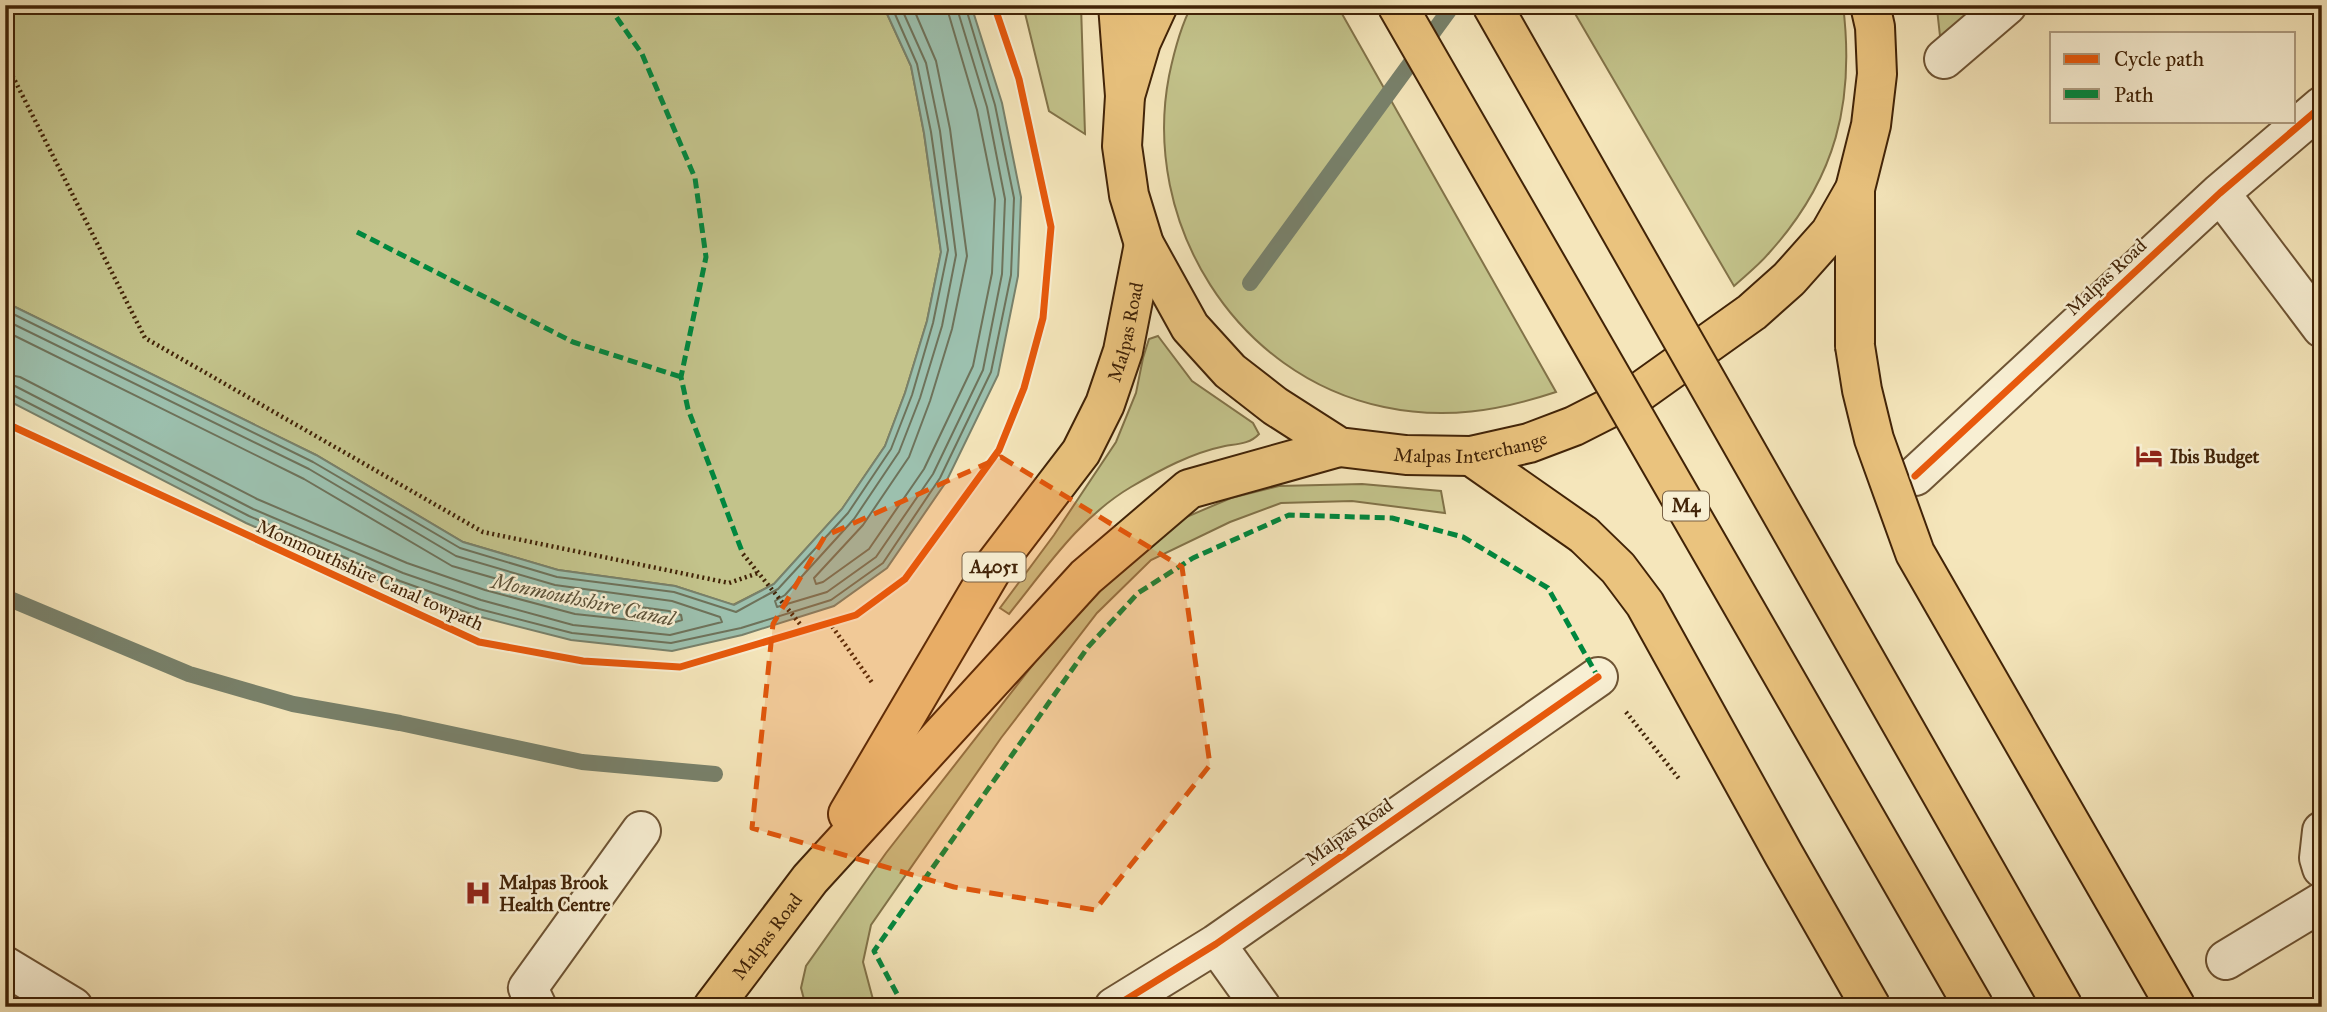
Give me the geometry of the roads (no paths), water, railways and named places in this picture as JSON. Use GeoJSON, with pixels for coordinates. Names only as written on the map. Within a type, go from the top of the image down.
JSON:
{"type":"FeatureCollection","features":[{"type":"Feature","properties":{"kind":"main road"},"geometry":{"type":"LineString","coordinates":[[1118,5],[1125,96]]}},
{"type":"Feature","properties":{"kind":"main road","name":"Malpas Interchange"},"geometry":{"type":"LineString","coordinates":[[1158,5],[1141,42],[1125,96],[1122,146],[1129,195],[1144,244],[1191,327],[1230,371],[1275,406],[1339,447],[1406,455],[1471,456],[1529,443],[1574,426],[1637,394],[1752,312],[1789,279],[1830,233],[1855,189],[1871,125],[1877,74],[1876,12]]}},
{"type":"Feature","properties":{"kind":"main road","name":"M4"},"geometry":{"type":"LineString","coordinates":[[1397,5],[1974,1007]]}},
{"type":"Feature","properties":{"kind":"main road"},"geometry":{"type":"LineString","coordinates":[[1492,5],[2063,1007]]}},
{"type":"Feature","properties":{"kind":"main road"},"geometry":{"type":"LineString","coordinates":[[1855,189],[1855,346],[1862,390],[1874,439],[1915,553],[2176,1007]]}},
{"type":"Feature","properties":{"kind":"main road","name":"Malpas Road"},"geometry":{"type":"LineString","coordinates":[[727,1002],[810,879],[994,566],[1081,452],[1105,404],[1123,351],[1144,244]]}},
{"type":"Feature","properties":{"kind":"main road","name":"Malpas Road"},"geometry":{"type":"LineString","coordinates":[[810,879],[1086,577],[1189,489],[1339,447]]}},
{"type":"Feature","properties":{"kind":"main road"},"geometry":{"type":"LineString","coordinates":[[1471,456],[1584,535],[1618,568],[1646,604],[1871,1007]]}},
{"type":"Feature","properties":{"kind":"street"},"geometry":{"type":"LineString","coordinates":[[1944,59],[2007,5]]}},
{"type":"Feature","properties":{"kind":"street","name":"Malpas Road"},"geometry":{"type":"LineString","coordinates":[[1915,475],[2220,193],[2322,106]]}},
{"type":"Feature","properties":{"kind":"street"},"geometry":{"type":"LineString","coordinates":[[2220,193],[2322,328]]}},
{"type":"Feature","properties":{"kind":"street","name":"Malpas Road"},"geometry":{"type":"LineString","coordinates":[[1114,1007],[1216,944],[1598,677]]}},
{"type":"Feature","properties":{"kind":"street"},"geometry":{"type":"LineString","coordinates":[[537,1007],[528,988],[640,831]]}},
{"type":"Feature","properties":{"kind":"street"},"geometry":{"type":"LineString","coordinates":[[2322,831],[2319,858],[2322,868]]}},
{"type":"Feature","properties":{"kind":"street"},"geometry":{"type":"LineString","coordinates":[[2226,960],[2322,902]]}},
{"type":"Feature","properties":{"kind":"street"},"geometry":{"type":"LineString","coordinates":[[1216,944],[1261,1007]]}},
{"type":"Feature","properties":{"kind":"street"},"geometry":{"type":"LineString","coordinates":[[5,966],[73,1007]]}},
{"type":"Feature","properties":{"kind":"water","name":"Monmouthshire Canal"},"geometry":{"type":"Polygon","coordinates":[[[883,5],[971,5],[1002,103],[1021,197],[1018,276],[998,375],[946,482],[887,568],[834,606],[742,635],[672,651],[571,640],[477,616],[397,588],[246,523],[5,399],[5,302],[316,455],[463,542],[558,570],[675,586],[734,605],[774,584],[842,509],[885,446],[927,321],[941,252],[924,133],[911,66],[883,5]]]}},
{"type":"Feature","properties":{"kind":"waterway"},"geometry":{"type":"LineString","coordinates":[[1250,283],[1453,5]]}},
{"type":"Feature","properties":{"kind":"waterway"},"geometry":{"type":"LineString","coordinates":[[5,597],[189,674],[293,704],[400,723],[582,762],[715,774]]}},
{"type":"Feature","properties":{"kind":"place","name":"Ibis Budget"},"geometry":{"type":"Point","coordinates":[2149,456]}},
{"type":"Feature","properties":{"kind":"place","name":"Malpas Brook Health Centre"},"geometry":{"type":"Point","coordinates":[478,893]}}]}
